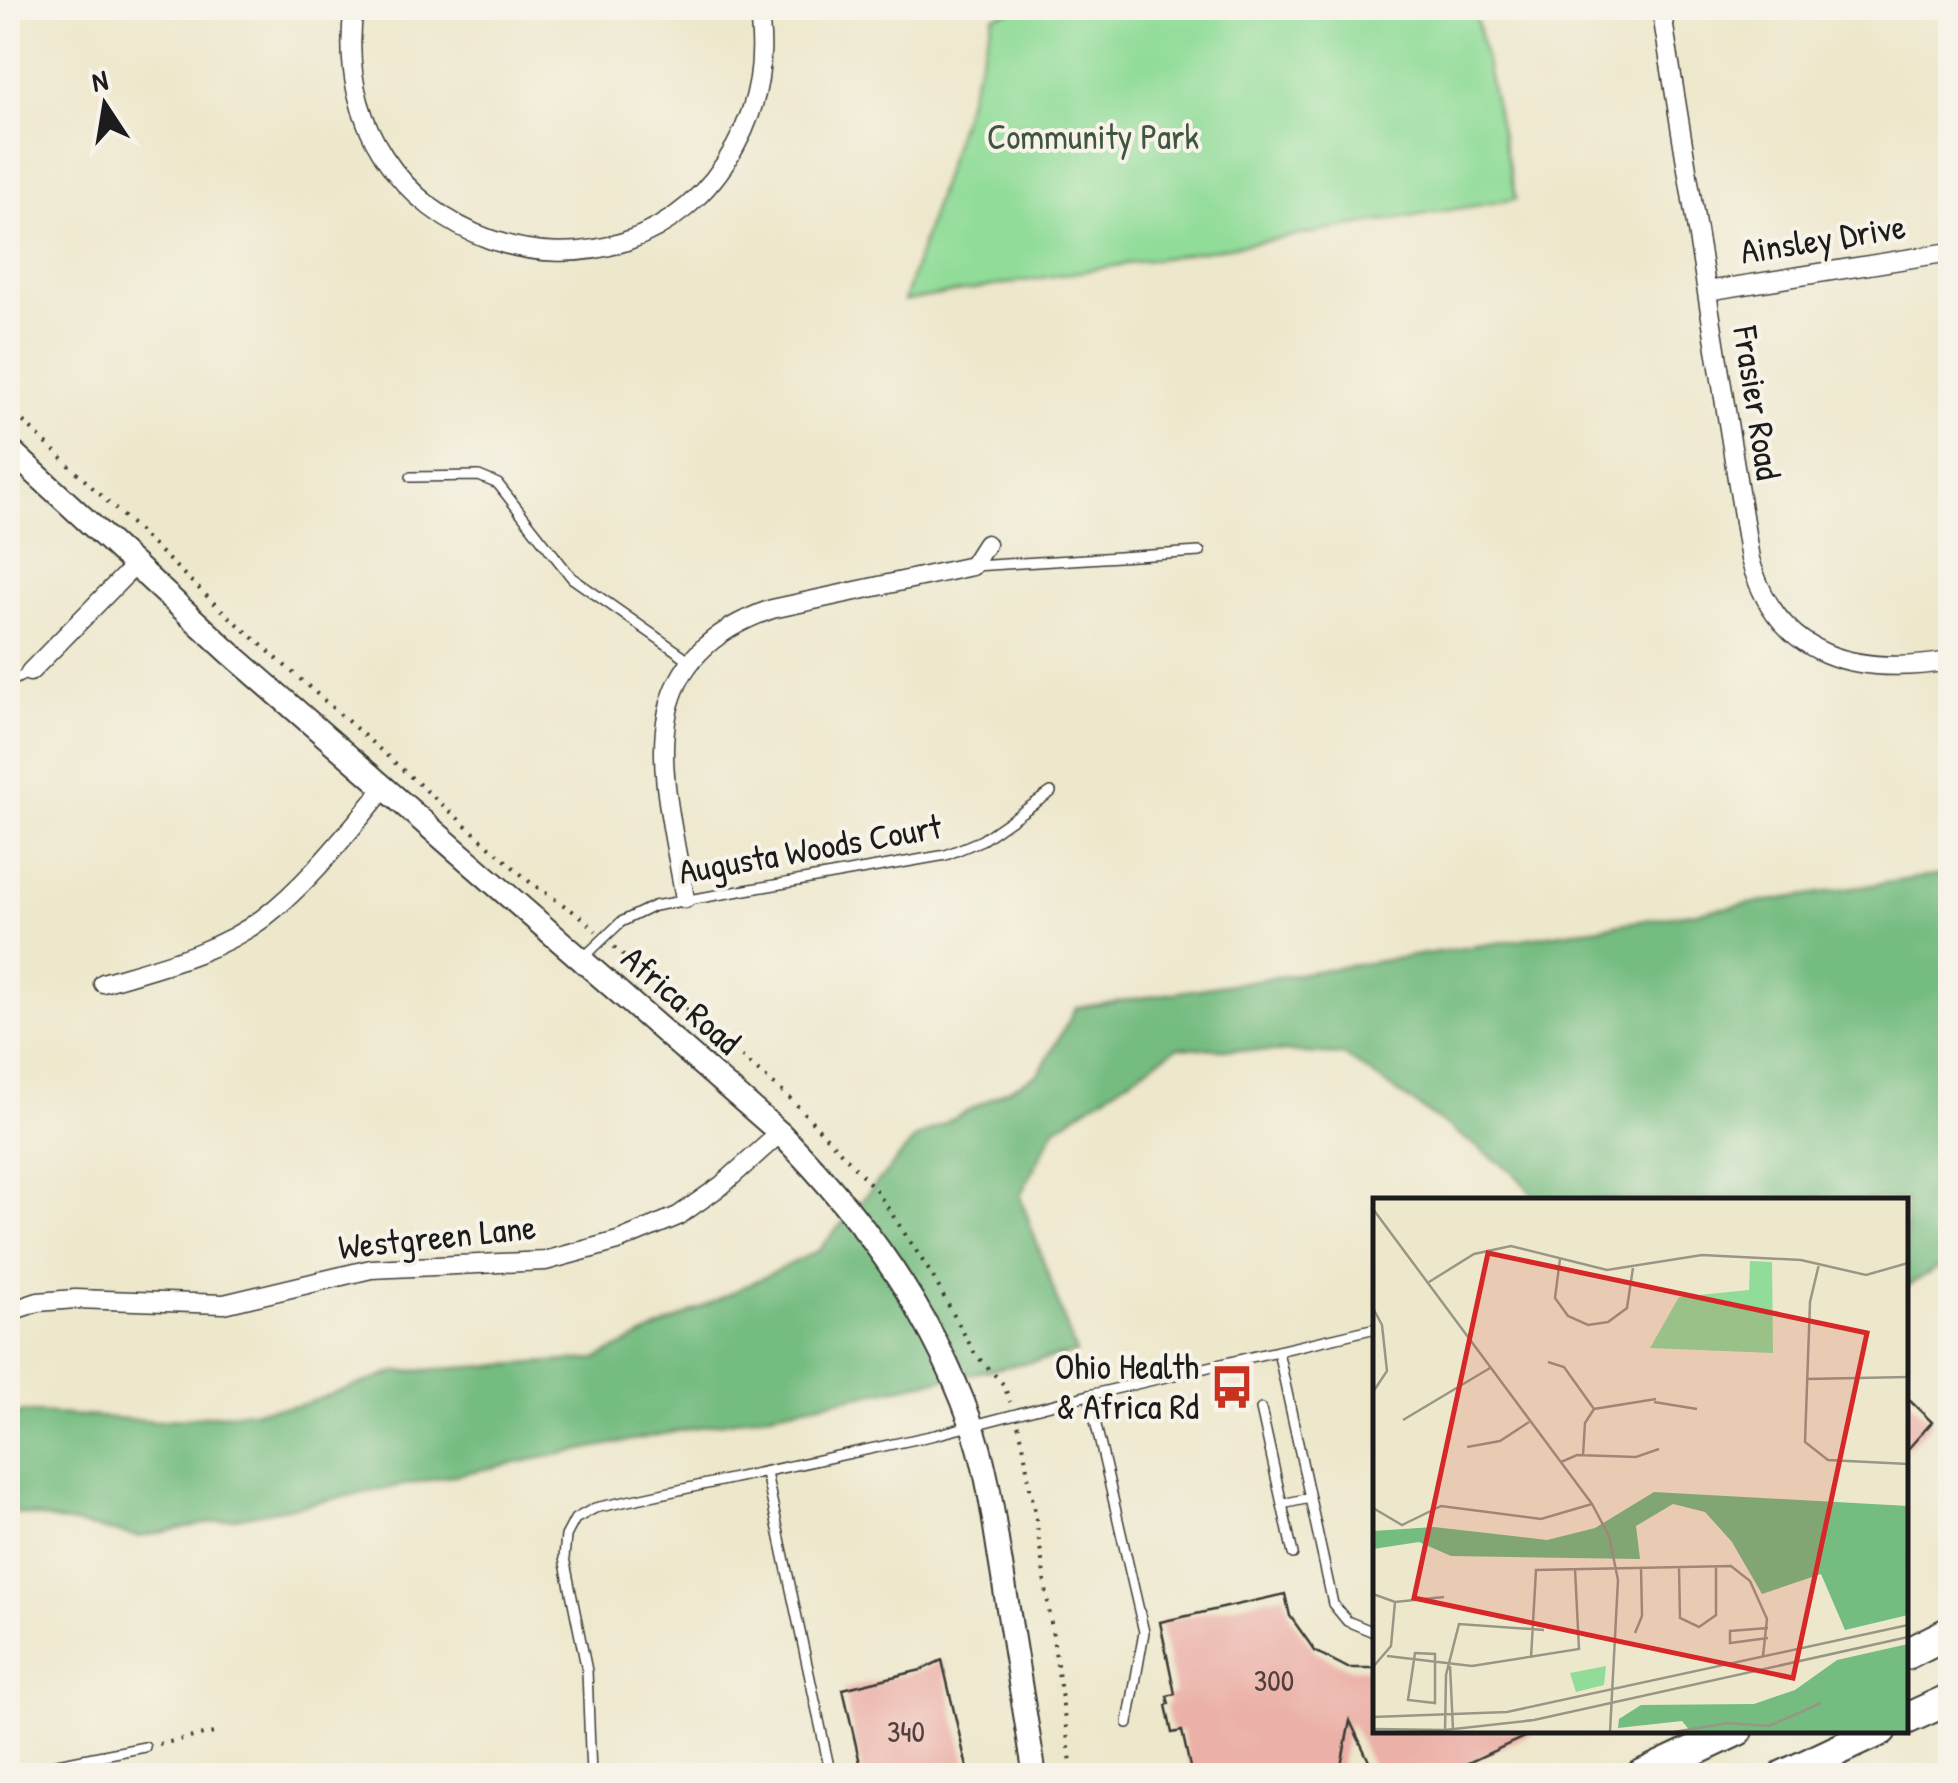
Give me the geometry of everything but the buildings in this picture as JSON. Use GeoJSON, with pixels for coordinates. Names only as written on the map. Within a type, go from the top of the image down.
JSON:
{"type":"FeatureCollection","features":[{"type":"Feature","properties":{"kind":"main road"},"geometry":{"type":"LineString","coordinates":[[1908,1653],[1950,1632]]}},
{"type":"Feature","properties":{"kind":"main road"},"geometry":{"type":"LineString","coordinates":[[1908,1719],[1950,1699]]}},
{"type":"Feature","properties":{"kind":"main road"},"geometry":{"type":"LineString","coordinates":[[1640,1776],[1732,1733]]}},
{"type":"Feature","properties":{"kind":"main road"},"geometry":{"type":"LineString","coordinates":[[1783,1776],[1875,1733]]}},
{"type":"Feature","properties":{"kind":"street"},"geometry":{"type":"LineString","coordinates":[[354,8],[350,36],[357,100],[380,152],[401,180],[436,212],[465,230],[520,248],[554,251],[604,245],[636,235],[668,218],[716,175],[745,128],[756,97],[762,50],[758,8]]}},
{"type":"Feature","properties":{"kind":"street","name":"Frasier Road"},"geometry":{"type":"LineString","coordinates":[[1661,8],[1756,581],[1768,604],[1804,640],[1848,662],[1898,668],[1950,661]]}},
{"type":"Feature","properties":{"kind":"street","name":"Ainsley Drive"},"geometry":{"type":"LineString","coordinates":[[1706,291],[1950,252]]}},
{"type":"Feature","properties":{"kind":"street","name":"Africa Road"},"geometry":{"type":"LineString","coordinates":[[8,448],[384,789],[780,1132],[814,1168],[897,1274],[938,1345],[972,1426],[987,1479],[1035,1776]]}},
{"type":"Feature","properties":{"kind":"street"},"geometry":{"type":"LineString","coordinates":[[686,899],[662,766],[662,740],[676,686],[692,662],[726,630],[772,609],[972,566],[986,544]]}},
{"type":"Feature","properties":{"kind":"street"},"geometry":{"type":"LineString","coordinates":[[30,672],[134,566]]}},
{"type":"Feature","properties":{"kind":"street"},"geometry":{"type":"LineString","coordinates":[[104,982],[205,949],[261,920],[313,872],[384,789]]}},
{"type":"Feature","properties":{"kind":"street","name":"Westgreen Lane"},"geometry":{"type":"LineString","coordinates":[[8,1312],[38,1302],[75,1299],[224,1304],[371,1268],[545,1261],[618,1241],[678,1216],[722,1185],[780,1132]]}},
{"type":"Feature","properties":{"kind":"lane"},"geometry":{"type":"LineString","coordinates":[[411,477],[478,476],[498,484],[572,578],[692,662]]}},
{"type":"Feature","properties":{"kind":"lane"},"geometry":{"type":"LineString","coordinates":[[972,566],[1200,552]]}},
{"type":"Feature","properties":{"kind":"lane"},"geometry":{"type":"LineString","coordinates":[[8,683],[30,672]]}},
{"type":"Feature","properties":{"kind":"lane","name":"Augusta Woods Court"},"geometry":{"type":"LineString","coordinates":[[581,960],[602,938],[636,913],[686,899],[946,855],[982,840],[1051,792]]}},
{"type":"Feature","properties":{"kind":"lane"},"geometry":{"type":"LineString","coordinates":[[591,1776],[587,1671],[564,1558],[566,1536],[575,1519],[596,1508],[972,1426],[1089,1394],[1373,1329]]}},
{"type":"Feature","properties":{"kind":"lane"},"geometry":{"type":"LineString","coordinates":[[1278,1351],[1333,1604],[1347,1621],[1373,1633]]}},
{"type":"Feature","properties":{"kind":"lane"},"geometry":{"type":"LineString","coordinates":[[1089,1394],[1144,1632],[1128,1723]]}},
{"type":"Feature","properties":{"kind":"lane"},"geometry":{"type":"LineString","coordinates":[[1260,1409],[1292,1554]]}},
{"type":"Feature","properties":{"kind":"lane"},"geometry":{"type":"LineString","coordinates":[[766,1473],[832,1776]]}},
{"type":"Feature","properties":{"kind":"lane"},"geometry":{"type":"LineString","coordinates":[[1282,1504],[1310,1498]]}},
{"type":"Feature","properties":{"kind":"lane"},"geometry":{"type":"LineString","coordinates":[[24,1776],[47,1766],[144,1748]]}},
{"type":"Feature","properties":{"kind":"path"},"geometry":{"type":"LineString","coordinates":[[8,407],[214,603]]}},
{"type":"Feature","properties":{"kind":"path"},"geometry":{"type":"LineString","coordinates":[[1023,1440],[1072,1776]]}},
{"type":"Feature","properties":{"kind":"path"},"geometry":{"type":"LineString","coordinates":[[144,1748],[219,1732]]}},
{"type":"Feature","properties":{"kind":"green space","name":"Community Park"},"geometry":{"type":"Polygon","coordinates":[[[1021,8],[1474,8],[1516,199],[904,301],[994,16],[1021,8]]]}},
{"type":"Feature","properties":{"kind":"green space"},"geometry":{"type":"Polygon","coordinates":[[[1950,873],[1950,1260],[1908,1286],[1908,1198],[1536,1198],[1512,1171],[1344,1055],[1178,1047],[1055,1128],[1020,1196],[1076,1353],[139,1537],[8,1511],[8,1418],[23,1412],[158,1421],[298,1406],[396,1372],[596,1359],[819,1250],[915,1139],[1039,1073],[1076,1008],[1950,873]]]}},
{"type":"Feature","properties":{"kind":"place","name":"Ohio Health & Africa Rd"},"geometry":{"type":"Point","coordinates":[1232,1387]}}]}
